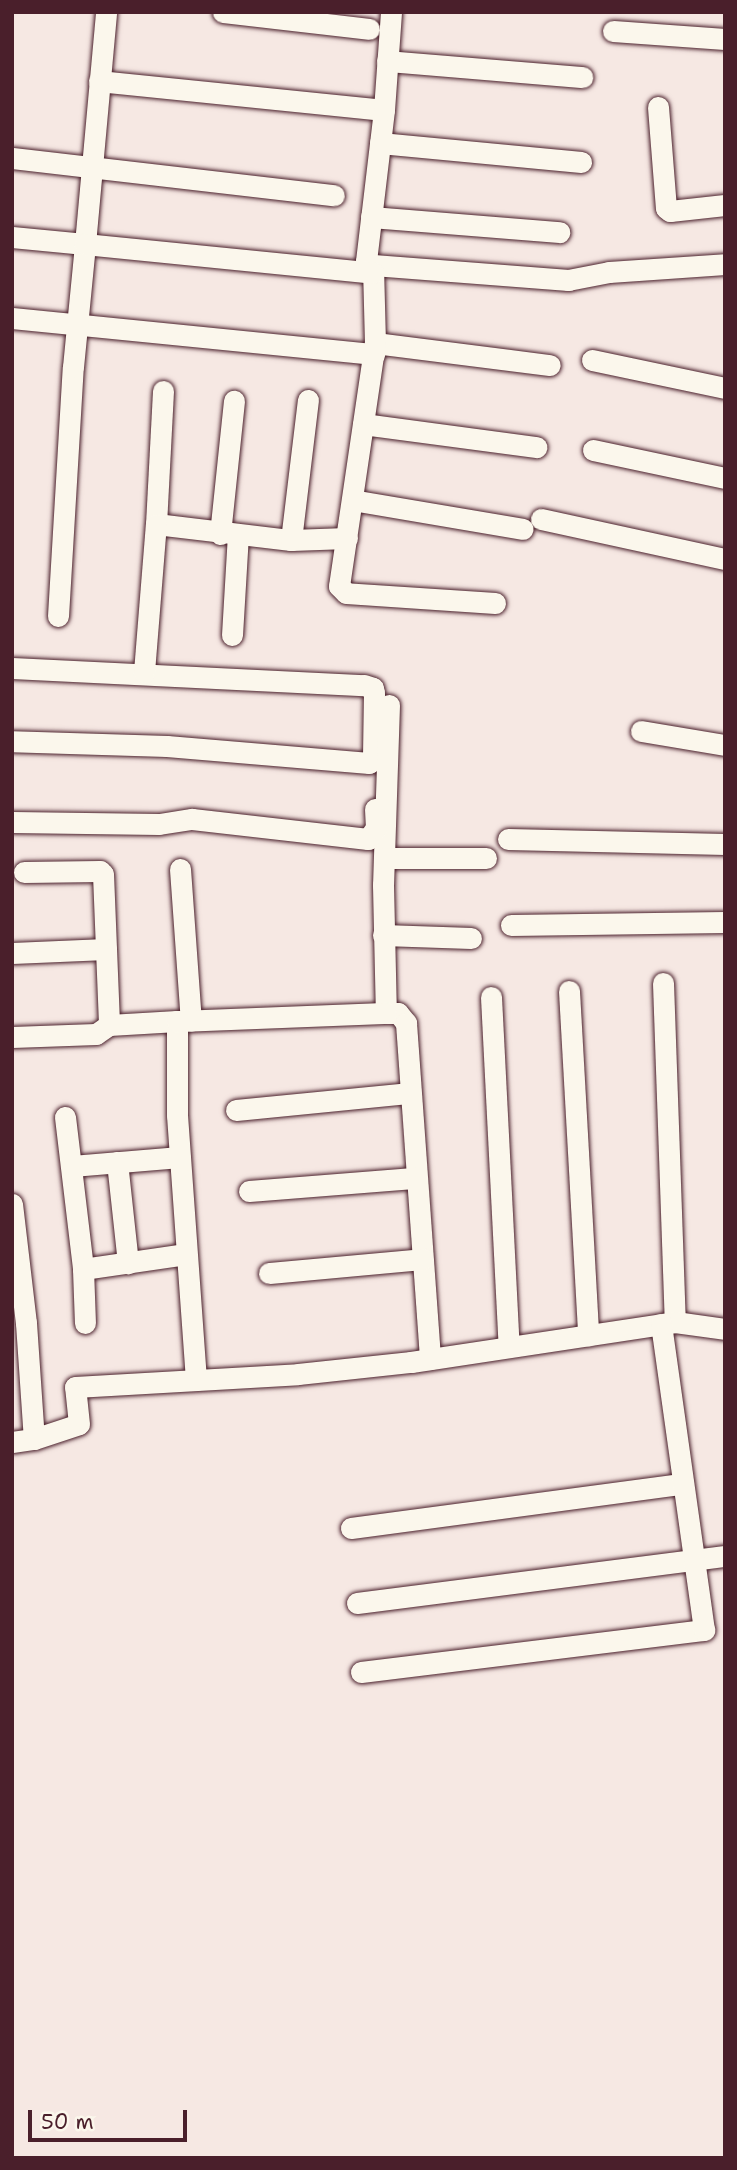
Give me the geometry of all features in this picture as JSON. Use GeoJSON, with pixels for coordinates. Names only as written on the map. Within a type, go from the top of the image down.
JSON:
{"type":"FeatureCollection","features":[{"type":"Feature","properties":{"kind":"street"},"geometry":{"type":"LineString","coordinates":[[58,616],[77,325],[106,12]]}},
{"type":"Feature","properties":{"kind":"street"},"geometry":{"type":"LineString","coordinates":[[223,12],[369,29]]}},
{"type":"Feature","properties":{"kind":"street"},"geometry":{"type":"LineString","coordinates":[[391,12],[384,110],[366,261],[373,269],[375,349],[340,586],[342,591],[495,603]]}},
{"type":"Feature","properties":{"kind":"street"},"geometry":{"type":"LineString","coordinates":[[613,31],[725,39]]}},
{"type":"Feature","properties":{"kind":"street"},"geometry":{"type":"LineString","coordinates":[[387,61],[582,77]]}},
{"type":"Feature","properties":{"kind":"street"},"geometry":{"type":"LineString","coordinates":[[99,81],[384,110]]}},
{"type":"Feature","properties":{"kind":"street"},"geometry":{"type":"LineString","coordinates":[[658,107],[666,208],[670,211],[725,205]]}},
{"type":"Feature","properties":{"kind":"street"},"geometry":{"type":"LineString","coordinates":[[380,143],[581,162]]}},
{"type":"Feature","properties":{"kind":"street"},"geometry":{"type":"LineString","coordinates":[[12,158],[334,195]]}},
{"type":"Feature","properties":{"kind":"street"},"geometry":{"type":"LineString","coordinates":[[371,218],[559,232]]}},
{"type":"Feature","properties":{"kind":"street"},"geometry":{"type":"LineString","coordinates":[[12,237],[373,269],[568,280],[609,272],[725,264]]}},
{"type":"Feature","properties":{"kind":"street"},"geometry":{"type":"LineString","coordinates":[[12,318],[550,365]]}},
{"type":"Feature","properties":{"kind":"street"},"geometry":{"type":"LineString","coordinates":[[592,360],[725,388]]}},
{"type":"Feature","properties":{"kind":"street"},"geometry":{"type":"LineString","coordinates":[[144,673],[163,391]]}},
{"type":"Feature","properties":{"kind":"street"},"geometry":{"type":"LineString","coordinates":[[232,635],[229,534],[234,401]]}},
{"type":"Feature","properties":{"kind":"street"},"geometry":{"type":"LineString","coordinates":[[291,540],[308,401]]}},
{"type":"Feature","properties":{"kind":"street"},"geometry":{"type":"LineString","coordinates":[[363,424],[536,447]]}},
{"type":"Feature","properties":{"kind":"street"},"geometry":{"type":"LineString","coordinates":[[593,450],[725,478]]}},
{"type":"Feature","properties":{"kind":"street"},"geometry":{"type":"LineString","coordinates":[[352,500],[532,524],[725,559]]}},
{"type":"Feature","properties":{"kind":"street"},"geometry":{"type":"LineString","coordinates":[[156,524],[291,540],[347,538]]}},
{"type":"Feature","properties":{"kind":"street"},"geometry":{"type":"LineString","coordinates":[[12,668],[369,685],[374,693],[372,760],[376,828],[368,839],[192,819],[159,824],[12,822]]}},
{"type":"Feature","properties":{"kind":"street"},"geometry":{"type":"LineString","coordinates":[[386,1013],[383,935],[389,705]]}},
{"type":"Feature","properties":{"kind":"street"},"geometry":{"type":"LineString","coordinates":[[641,731],[725,745]]}},
{"type":"Feature","properties":{"kind":"street"},"geometry":{"type":"LineString","coordinates":[[12,741],[167,746],[369,763],[372,760]]}},
{"type":"Feature","properties":{"kind":"street"},"geometry":{"type":"LineString","coordinates":[[508,839],[725,844]]}},
{"type":"Feature","properties":{"kind":"street"},"geometry":{"type":"LineString","coordinates":[[385,858],[486,858]]}},
{"type":"Feature","properties":{"kind":"street"},"geometry":{"type":"LineString","coordinates":[[180,869],[184,1021],[180,1157],[196,1380]]}},
{"type":"Feature","properties":{"kind":"street"},"geometry":{"type":"LineString","coordinates":[[24,872],[100,870],[103,874],[109,1025]]}},
{"type":"Feature","properties":{"kind":"street"},"geometry":{"type":"LineString","coordinates":[[511,925],[725,922]]}},
{"type":"Feature","properties":{"kind":"street"},"geometry":{"type":"LineString","coordinates":[[383,935],[471,938]]}},
{"type":"Feature","properties":{"kind":"street"},"geometry":{"type":"LineString","coordinates":[[12,953],[106,949]]}},
{"type":"Feature","properties":{"kind":"street"},"geometry":{"type":"LineString","coordinates":[[361,1672],[700,1633],[705,1626],[696,1559],[681,1484],[668,1323],[663,983]]}},
{"type":"Feature","properties":{"kind":"street"},"geometry":{"type":"LineString","coordinates":[[569,991],[588,1335]]}},
{"type":"Feature","properties":{"kind":"street"},"geometry":{"type":"LineString","coordinates":[[491,997],[509,1347]]}},
{"type":"Feature","properties":{"kind":"street"},"geometry":{"type":"LineString","coordinates":[[12,1037],[96,1034],[109,1025],[398,1013],[407,1023],[430,1359]]}},
{"type":"Feature","properties":{"kind":"street"},"geometry":{"type":"LineString","coordinates":[[236,1110],[410,1093]]}},
{"type":"Feature","properties":{"kind":"street"},"geometry":{"type":"LineString","coordinates":[[65,1117],[83,1269],[85,1324]]}},
{"type":"Feature","properties":{"kind":"street"},"geometry":{"type":"LineString","coordinates":[[72,1166],[180,1157]]}},
{"type":"Feature","properties":{"kind":"street"},"geometry":{"type":"LineString","coordinates":[[117,1162],[128,1263]]}},
{"type":"Feature","properties":{"kind":"street"},"geometry":{"type":"LineString","coordinates":[[249,1191],[416,1178]]}},
{"type":"Feature","properties":{"kind":"street"},"geometry":{"type":"LineString","coordinates":[[13,1218],[19,1324],[34,1439]]}},
{"type":"Feature","properties":{"kind":"street"},"geometry":{"type":"LineString","coordinates":[[83,1269],[186,1254]]}},
{"type":"Feature","properties":{"kind":"street"},"geometry":{"type":"LineString","coordinates":[[269,1273],[422,1259]]}},
{"type":"Feature","properties":{"kind":"street"},"geometry":{"type":"LineString","coordinates":[[12,1442],[34,1439],[79,1424],[75,1387],[298,1374],[430,1359],[668,1323],[725,1329]]}},
{"type":"Feature","properties":{"kind":"street"},"geometry":{"type":"LineString","coordinates":[[351,1528],[681,1484]]}},
{"type":"Feature","properties":{"kind":"street"},"geometry":{"type":"LineString","coordinates":[[357,1603],[725,1556]]}}]}
